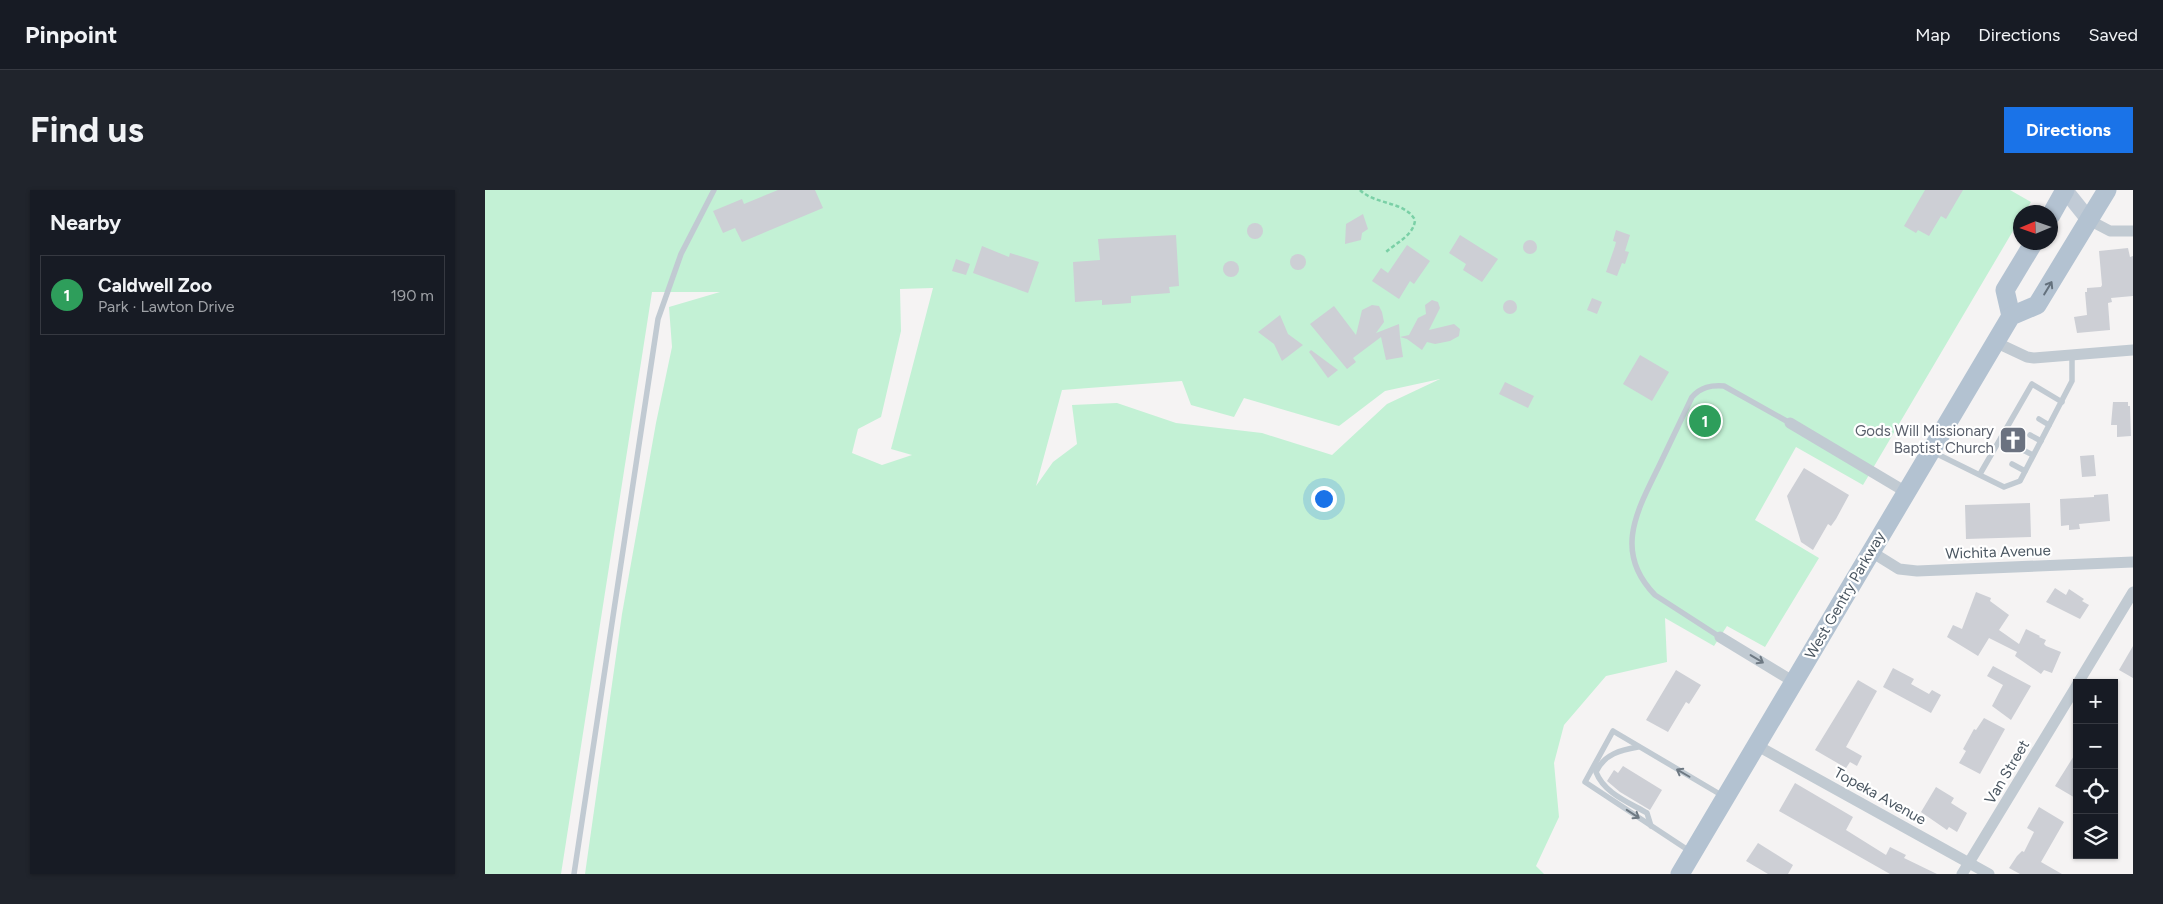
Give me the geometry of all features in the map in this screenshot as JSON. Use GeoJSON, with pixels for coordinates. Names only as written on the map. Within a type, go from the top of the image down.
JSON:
{"type":"FeatureCollection","features":[{"type":"Feature","properties":{"kind":"main road"},"geometry":{"type":"LineString","coordinates":[[2057,205],[2065,190],[2089,220]]}},
{"type":"Feature","properties":{"kind":"main road"},"geometry":{"type":"LineString","coordinates":[[2029,250],[2005,290],[2011,316],[2037,305],[2107,190]]}},
{"type":"Feature","properties":{"kind":"main road","name":"West Gentry Parkway"},"geometry":{"type":"LineString","coordinates":[[1680,874],[2011,316]]}},
{"type":"Feature","properties":{"kind":"street"},"geometry":{"type":"LineString","coordinates":[[2089,220],[2110,231],[2133,231]]}},
{"type":"Feature","properties":{"kind":"street"},"geometry":{"type":"LineString","coordinates":[[1995,342],[2027,357],[2133,350]]}},
{"type":"Feature","properties":{"kind":"street"},"geometry":{"type":"LineString","coordinates":[[1790,423],[1906,492]]}},
{"type":"Feature","properties":{"kind":"street","name":"Wichita Avenue"},"geometry":{"type":"LineString","coordinates":[[1870,552],[1899,568],[1917,571],[2133,562]]}},
{"type":"Feature","properties":{"kind":"street","name":"Van Street"},"geometry":{"type":"LineString","coordinates":[[2080,679],[2133,592]]}},
{"type":"Feature","properties":{"kind":"street"},"geometry":{"type":"LineString","coordinates":[[1719,637],[1794,682]]}},
{"type":"Feature","properties":{"kind":"street","name":"Van Street"},"geometry":{"type":"LineString","coordinates":[[1962,874],[2073,691]]}},
{"type":"Feature","properties":{"kind":"street","name":"Topeka Avenue"},"geometry":{"type":"LineString","coordinates":[[1756,745],[1989,874]]}},
{"type":"Feature","properties":{"kind":"lane"},"geometry":{"type":"LineString","coordinates":[[573,874],[658,320],[681,254],[714,190]]}},
{"type":"Feature","properties":{"kind":"lane"},"geometry":{"type":"LineString","coordinates":[[1931,451],[2005,487],[2020,481],[2062,402],[2071,381],[2072,355]]}},
{"type":"Feature","properties":{"kind":"lane"},"geometry":{"type":"LineString","coordinates":[[1980,474],[2009,423],[2021,410],[2032,384],[2062,402]]}},
{"type":"Feature","properties":{"kind":"lane"},"geometry":{"type":"LineString","coordinates":[[1719,637],[1647,588],[1637,568],[1631,547],[1636,512],[1692,397],[1698,391],[1715,385],[1724,386],[1790,423]]}},
{"type":"Feature","properties":{"kind":"lane"},"geometry":{"type":"LineString","coordinates":[[2039,419],[2049,425]]}},
{"type":"Feature","properties":{"kind":"lane"},"geometry":{"type":"LineString","coordinates":[[2009,423],[2016,426]]}},
{"type":"Feature","properties":{"kind":"lane"},"geometry":{"type":"LineString","coordinates":[[2030,434],[2041,441]]}},
{"type":"Feature","properties":{"kind":"lane"},"geometry":{"type":"LineString","coordinates":[[2001,438],[2007,441]]}},
{"type":"Feature","properties":{"kind":"lane"},"geometry":{"type":"LineString","coordinates":[[2021,449],[2033,456]]}},
{"type":"Feature","properties":{"kind":"lane"},"geometry":{"type":"LineString","coordinates":[[1991,453],[1998,456]]}},
{"type":"Feature","properties":{"kind":"lane"},"geometry":{"type":"LineString","coordinates":[[2012,464],[2025,471]]}},
{"type":"Feature","properties":{"kind":"lane"},"geometry":{"type":"LineString","coordinates":[[1692,853],[1585,782],[1613,731],[1725,798]]}},
{"type":"Feature","properties":{"kind":"lane"},"geometry":{"type":"LineString","coordinates":[[1638,746],[1621,750],[1607,757],[1600,762],[1596,772],[1600,783],[1614,794],[1647,813],[1651,826]]}},
{"type":"Feature","properties":{"kind":"path"},"geometry":{"type":"LineString","coordinates":[[1359,190],[1372,198],[1403,209],[1415,220],[1415,225],[1407,236],[1386,252]]}},
{"type":"Feature","properties":{"kind":"green space"},"geometry":{"type":"Polygon","coordinates":[[[485,190],[2010,190],[2031,202],[2029,205],[2013,205],[2013,231],[1863,485],[1796,447],[1755,520],[1819,558],[1765,647],[1727,626],[1714,646],[1665,618],[1667,662],[1606,676],[1564,725],[1554,763],[1559,817],[1536,866],[1544,874],[585,874],[622,614],[656,423],[672,347],[669,307],[720,292],[652,292],[561,874],[485,874],[485,190]],[[933,288],[900,289],[901,331],[881,417],[858,429],[852,453],[882,465],[912,455],[891,449],[933,288]],[[1440,379],[1385,391],[1339,426],[1244,398],[1234,417],[1191,405],[1182,381],[1062,390],[1036,486],[1053,462],[1077,444],[1072,405],[1117,403],[1176,423],[1262,433],[1332,455],[1387,404],[1440,379]]]}},
{"type":"Feature","properties":{"kind":"building"},"geometry":{"type":"Polygon","coordinates":[[[778,190],[815,190],[823,208],[742,242],[735,228],[723,233],[713,211],[742,199],[744,204],[778,190]]]}},
{"type":"Feature","properties":{"kind":"building"},"geometry":{"type":"Polygon","coordinates":[[[1925,190],[1963,190],[1946,219],[1941,216],[1929,236],[1918,230],[1916,233],[1904,226],[1925,190]]]}},
{"type":"Feature","properties":{"kind":"building"},"geometry":{"type":"Polygon","coordinates":[[[1363,214],[1368,229],[1362,233],[1361,240],[1345,244],[1346,224],[1363,214]]]}},
{"type":"Feature","properties":{"kind":"building"},"geometry":{"type":"Polygon","coordinates":[[[1255,223],[1261,225],[1263,231],[1261,237],[1255,239],[1249,237],[1247,231],[1249,225],[1255,223]]]}},
{"type":"Feature","properties":{"kind":"building"},"geometry":{"type":"Polygon","coordinates":[[[1616,230],[1630,235],[1625,251],[1629,252],[1625,264],[1622,263],[1617,276],[1606,272],[1616,242],[1613,241],[1616,230]]]}},
{"type":"Feature","properties":{"kind":"building"},"geometry":{"type":"Polygon","coordinates":[[[1176,235],[1179,286],[1169,287],[1170,293],[1131,296],[1131,303],[1102,305],[1102,300],[1075,302],[1073,262],[1100,260],[1098,239],[1176,235]]]}},
{"type":"Feature","properties":{"kind":"building"},"geometry":{"type":"Polygon","coordinates":[[[1460,235],[1498,259],[1482,282],[1463,270],[1466,264],[1449,253],[1460,235]]]}},
{"type":"Feature","properties":{"kind":"building"},"geometry":{"type":"Polygon","coordinates":[[[1527,240],[1533,240],[1537,247],[1533,254],[1527,254],[1523,250],[1523,244],[1527,240]]]}},
{"type":"Feature","properties":{"kind":"building"},"geometry":{"type":"Polygon","coordinates":[[[1407,245],[1430,261],[1414,284],[1410,281],[1399,299],[1372,281],[1381,268],[1388,273],[1407,245]]]}},
{"type":"Feature","properties":{"kind":"building"},"geometry":{"type":"Polygon","coordinates":[[[982,246],[1009,257],[1010,253],[1039,262],[1028,293],[973,273],[982,246]]]}},
{"type":"Feature","properties":{"kind":"building"},"geometry":{"type":"Polygon","coordinates":[[[2128,248],[2130,257],[2133,256],[2133,296],[2111,298],[2112,302],[2108,303],[2110,330],[2077,333],[2074,317],[2087,315],[2085,292],[2087,292],[2087,288],[2101,287],[2102,285],[2099,251],[2128,248]]]}},
{"type":"Feature","properties":{"kind":"building"},"geometry":{"type":"Polygon","coordinates":[[[1298,254],[1304,256],[1306,262],[1304,268],[1298,270],[1292,268],[1290,262],[1292,256],[1298,254]]]}},
{"type":"Feature","properties":{"kind":"building"},"geometry":{"type":"Polygon","coordinates":[[[956,259],[970,264],[966,275],[952,271],[956,259]]]}},
{"type":"Feature","properties":{"kind":"building"},"geometry":{"type":"Polygon","coordinates":[[[1231,261],[1237,263],[1239,269],[1237,275],[1231,277],[1225,275],[1223,269],[1225,263],[1231,261]]]}},
{"type":"Feature","properties":{"kind":"building"},"geometry":{"type":"Polygon","coordinates":[[[1592,298],[1602,302],[1597,314],[1587,310],[1592,298]]]}},
{"type":"Feature","properties":{"kind":"building"},"geometry":{"type":"Polygon","coordinates":[[[1432,300],[1438,302],[1440,308],[1429,330],[1454,324],[1460,329],[1459,336],[1450,341],[1435,344],[1427,342],[1422,350],[1407,339],[1400,337],[1409,335],[1418,318],[1426,314],[1425,305],[1432,300]]]}},
{"type":"Feature","properties":{"kind":"building"},"geometry":{"type":"Polygon","coordinates":[[[1507,300],[1513,300],[1517,307],[1513,314],[1507,314],[1503,310],[1503,304],[1507,300]]]}},
{"type":"Feature","properties":{"kind":"building"},"geometry":{"type":"Polygon","coordinates":[[[1372,305],[1379,306],[1384,322],[1376,333],[1399,324],[1403,357],[1386,360],[1381,337],[1353,358],[1356,362],[1347,369],[1310,324],[1334,306],[1356,335],[1362,310],[1372,305]]]}},
{"type":"Feature","properties":{"kind":"building"},"geometry":{"type":"Polygon","coordinates":[[[1280,315],[1288,334],[1303,345],[1282,361],[1274,344],[1258,332],[1280,315]]]}},
{"type":"Feature","properties":{"kind":"building"},"geometry":{"type":"Polygon","coordinates":[[[1311,350],[1338,370],[1328,378],[1309,352],[1311,350]]]}},
{"type":"Feature","properties":{"kind":"building"},"geometry":{"type":"Polygon","coordinates":[[[1640,355],[1669,372],[1652,401],[1623,384],[1640,355]]]}},
{"type":"Feature","properties":{"kind":"building"},"geometry":{"type":"Polygon","coordinates":[[[1505,382],[1534,396],[1528,408],[1499,394],[1505,382]]]}},
{"type":"Feature","properties":{"kind":"building"},"geometry":{"type":"Polygon","coordinates":[[[2113,402],[2128,402],[2128,406],[2130,406],[2131,436],[2117,437],[2117,425],[2111,425],[2113,402]]]}},
{"type":"Feature","properties":{"kind":"building"},"geometry":{"type":"Polygon","coordinates":[[[2094,455],[2096,476],[2082,477],[2080,456],[2094,455]]]}},
{"type":"Feature","properties":{"kind":"building"},"geometry":{"type":"Polygon","coordinates":[[[1804,468],[1849,495],[1836,519],[1831,526],[1828,524],[1813,550],[1801,542],[1787,496],[1804,468]]]}},
{"type":"Feature","properties":{"kind":"building"},"geometry":{"type":"Polygon","coordinates":[[[2108,494],[2110,521],[2079,524],[2080,529],[2069,530],[2069,525],[2061,526],[2060,499],[2094,497],[2094,495],[2108,494]]]}},
{"type":"Feature","properties":{"kind":"building"},"geometry":{"type":"Polygon","coordinates":[[[2030,503],[2031,537],[1966,539],[1965,505],[2030,503]]]}},
{"type":"Feature","properties":{"kind":"building"},"geometry":{"type":"Polygon","coordinates":[[[2055,588],[2066,595],[2069,589],[2084,599],[2082,601],[2089,605],[2080,619],[2046,602],[2055,588]]]}},
{"type":"Feature","properties":{"kind":"building"},"geometry":{"type":"Polygon","coordinates":[[[1976,592],[1991,598],[1990,601],[2009,615],[1999,630],[2019,644],[2026,629],[2046,640],[2044,644],[2046,646],[2061,652],[2052,673],[2044,670],[2041,674],[2015,656],[2017,652],[1989,638],[1978,656],[1947,637],[1953,625],[1962,629],[1976,592]]]}},
{"type":"Feature","properties":{"kind":"building"},"geometry":{"type":"Polygon","coordinates":[[[2133,646],[2133,678],[2119,670],[2133,646]]]}},
{"type":"Feature","properties":{"kind":"building"},"geometry":{"type":"Polygon","coordinates":[[[1993,666],[2031,686],[2011,720],[1992,706],[2003,685],[1987,676],[1993,666]]]}},
{"type":"Feature","properties":{"kind":"building"},"geometry":{"type":"Polygon","coordinates":[[[1893,668],[1914,679],[1911,684],[1929,694],[1932,690],[1941,695],[1931,713],[1883,687],[1893,668]]]}},
{"type":"Feature","properties":{"kind":"building"},"geometry":{"type":"Polygon","coordinates":[[[1676,670],[1701,685],[1689,704],[1686,702],[1668,732],[1646,720],[1676,670]]]}},
{"type":"Feature","properties":{"kind":"building"},"geometry":{"type":"Polygon","coordinates":[[[1858,680],[1877,691],[1846,747],[1862,756],[1857,766],[1850,762],[1846,768],[1815,750],[1858,680]]]}},
{"type":"Feature","properties":{"kind":"building"},"geometry":{"type":"Polygon","coordinates":[[[1984,718],[2005,729],[1980,774],[1959,763],[1966,751],[1963,749],[1974,729],[1976,730],[1984,718]]]}},
{"type":"Feature","properties":{"kind":"building"},"geometry":{"type":"Polygon","coordinates":[[[2073,757],[2073,797],[2055,786],[2073,757]]]}},
{"type":"Feature","properties":{"kind":"building"},"geometry":{"type":"Polygon","coordinates":[[[1623,766],[1662,790],[1650,810],[1620,792],[1607,781],[1614,770],[1618,773],[1623,766]]]}},
{"type":"Feature","properties":{"kind":"building"},"geometry":{"type":"Polygon","coordinates":[[[1795,783],[1853,817],[1846,830],[1886,855],[1890,847],[1906,855],[1904,858],[1937,874],[1890,874],[1779,811],[1795,783]]]}},
{"type":"Feature","properties":{"kind":"building"},"geometry":{"type":"Polygon","coordinates":[[[1936,787],[1954,798],[1951,803],[1967,813],[1957,832],[1949,827],[1947,830],[1921,812],[1936,787]]]}},
{"type":"Feature","properties":{"kind":"building"},"geometry":{"type":"Polygon","coordinates":[[[2039,807],[2064,822],[2041,862],[2062,874],[2020,874],[2009,868],[2017,856],[2022,851],[2024,852],[2034,832],[2027,828],[2039,807]]]}},
{"type":"Feature","properties":{"kind":"building"},"geometry":{"type":"Polygon","coordinates":[[[1758,843],[1793,865],[1788,874],[1768,874],[1746,861],[1758,843]]]}},
{"type":"Feature","properties":{"kind":"place","name":"Caldwell Zoo"},"geometry":{"type":"Point","coordinates":[1705,421]}},
{"type":"Feature","properties":{"kind":"place","name":"Gods Will Missionary Baptist Church"},"geometry":{"type":"Point","coordinates":[2013,440]}}]}
